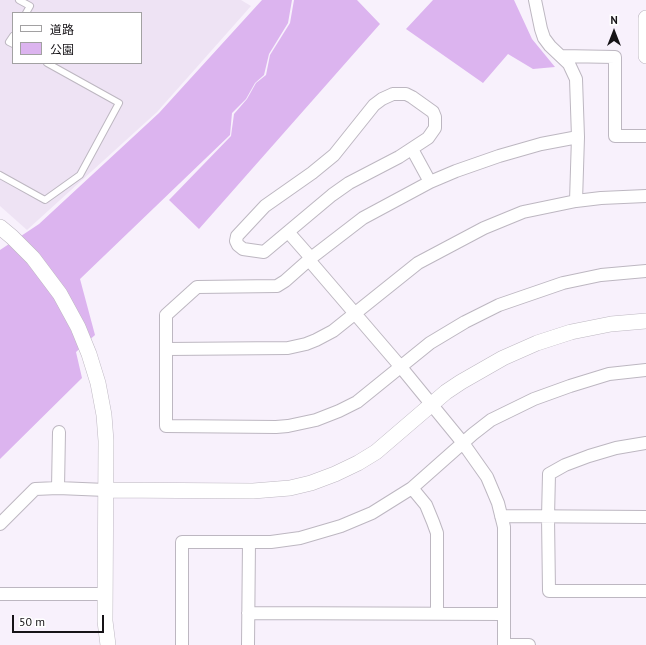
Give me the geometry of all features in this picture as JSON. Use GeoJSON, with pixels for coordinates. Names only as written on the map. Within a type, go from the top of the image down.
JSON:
{"type":"FeatureCollection","features":[{"type":"Feature","properties":{"kind":"street"},"geometry":{"type":"LineString","coordinates":[[535,0],[544,38],[550,46],[569,64],[576,79],[578,137],[576,201]]}},
{"type":"Feature","properties":{"kind":"street"},"geometry":{"type":"LineString","coordinates":[[646,18],[646,56]]}},
{"type":"Feature","properties":{"kind":"street"},"geometry":{"type":"LineString","coordinates":[[561,56],[615,57],[615,136],[646,136]]}},
{"type":"Feature","properties":{"kind":"street"},"geometry":{"type":"LineString","coordinates":[[393,94],[406,94],[433,112],[436,122],[435,128],[432,133],[412,149],[387,164],[349,183],[332,195],[289,233],[264,252],[243,249],[238,246],[236,241],[237,236],[265,206],[312,173],[334,154],[374,105],[382,99],[393,94]]}},
{"type":"Feature","properties":{"kind":"street"},"geometry":{"type":"LineString","coordinates":[[578,137],[541,144],[499,156],[430,182],[363,218],[310,259],[285,282],[277,286],[197,287],[166,315],[166,426],[276,427],[303,423],[328,416],[357,402],[400,366],[443,335],[482,313],[516,298],[585,278],[618,273],[646,271]]}},
{"type":"Feature","properties":{"kind":"street"},"geometry":{"type":"LineString","coordinates":[[412,149],[430,182]]}},
{"type":"Feature","properties":{"kind":"street"},"geometry":{"type":"LineString","coordinates":[[167,349],[288,348],[306,344],[333,331],[418,263],[484,228],[523,212],[576,201],[646,196]]}},
{"type":"Feature","properties":{"kind":"street"},"geometry":{"type":"LineString","coordinates":[[0,227],[12,237],[45,273],[60,294],[78,327],[94,368],[101,396],[106,434],[105,621],[108,645]]}},
{"type":"Feature","properties":{"kind":"street"},"geometry":{"type":"LineString","coordinates":[[289,233],[400,366],[462,443],[487,477],[494,491],[502,516],[504,537],[504,645],[529,645]]}},
{"type":"Feature","properties":{"kind":"street"},"geometry":{"type":"LineString","coordinates":[[0,524],[35,489],[58,488],[106,490],[253,491],[290,488],[311,483],[335,474],[376,452],[456,385],[503,358],[537,343],[571,332],[632,321],[646,321]]}},
{"type":"Feature","properties":{"kind":"street"},"geometry":{"type":"LineString","coordinates":[[182,645],[182,542],[249,542],[285,540],[327,531],[372,513],[412,488],[462,443],[491,420],[534,399],[570,386],[609,374],[646,370]]}},
{"type":"Feature","properties":{"kind":"street"},"geometry":{"type":"LineString","coordinates":[[58,432],[58,488]]}},
{"type":"Feature","properties":{"kind":"street"},"geometry":{"type":"LineString","coordinates":[[646,443],[616,448],[589,456],[565,465],[548,474],[548,591],[646,591]]}},
{"type":"Feature","properties":{"kind":"street"},"geometry":{"type":"LineString","coordinates":[[412,488],[426,505],[437,533],[437,613]]}},
{"type":"Feature","properties":{"kind":"street"},"geometry":{"type":"LineString","coordinates":[[502,516],[646,517]]}},
{"type":"Feature","properties":{"kind":"street"},"geometry":{"type":"LineString","coordinates":[[248,645],[249,542]]}},
{"type":"Feature","properties":{"kind":"street"},"geometry":{"type":"LineString","coordinates":[[0,594],[105,594]]}},
{"type":"Feature","properties":{"kind":"street"},"geometry":{"type":"LineString","coordinates":[[248,613],[504,614]]}},
{"type":"Feature","properties":{"kind":"lane"},"geometry":{"type":"LineString","coordinates":[[19,0],[30,6],[27,12]]}},
{"type":"Feature","properties":{"kind":"lane"},"geometry":{"type":"LineString","coordinates":[[0,175],[45,200],[80,175],[119,103],[49,64]]}},
{"type":"Feature","properties":{"kind":"shaded area"},"geometry":{"type":"Polygon","coordinates":[[[0,0],[241,0],[251,6],[157,112],[27,230],[0,206],[0,0]]]}},
{"type":"Feature","properties":{"kind":"green space"},"geometry":{"type":"Polygon","coordinates":[[[262,0],[292,0],[288,23],[269,54],[264,75],[255,83],[246,99],[232,113],[230,135],[80,279],[95,335],[76,352],[82,378],[0,459],[0,250],[39,224],[159,113],[262,0]]]}},
{"type":"Feature","properties":{"kind":"green space"},"geometry":{"type":"Polygon","coordinates":[[[294,0],[357,0],[380,24],[199,229],[169,200],[231,136],[234,114],[247,99],[256,83],[266,75],[270,55],[290,23],[294,0]]]}},
{"type":"Feature","properties":{"kind":"green space"},"geometry":{"type":"Polygon","coordinates":[[[433,0],[514,0],[532,39],[555,67],[533,69],[508,54],[483,83],[406,29],[433,0]]]}}]}
